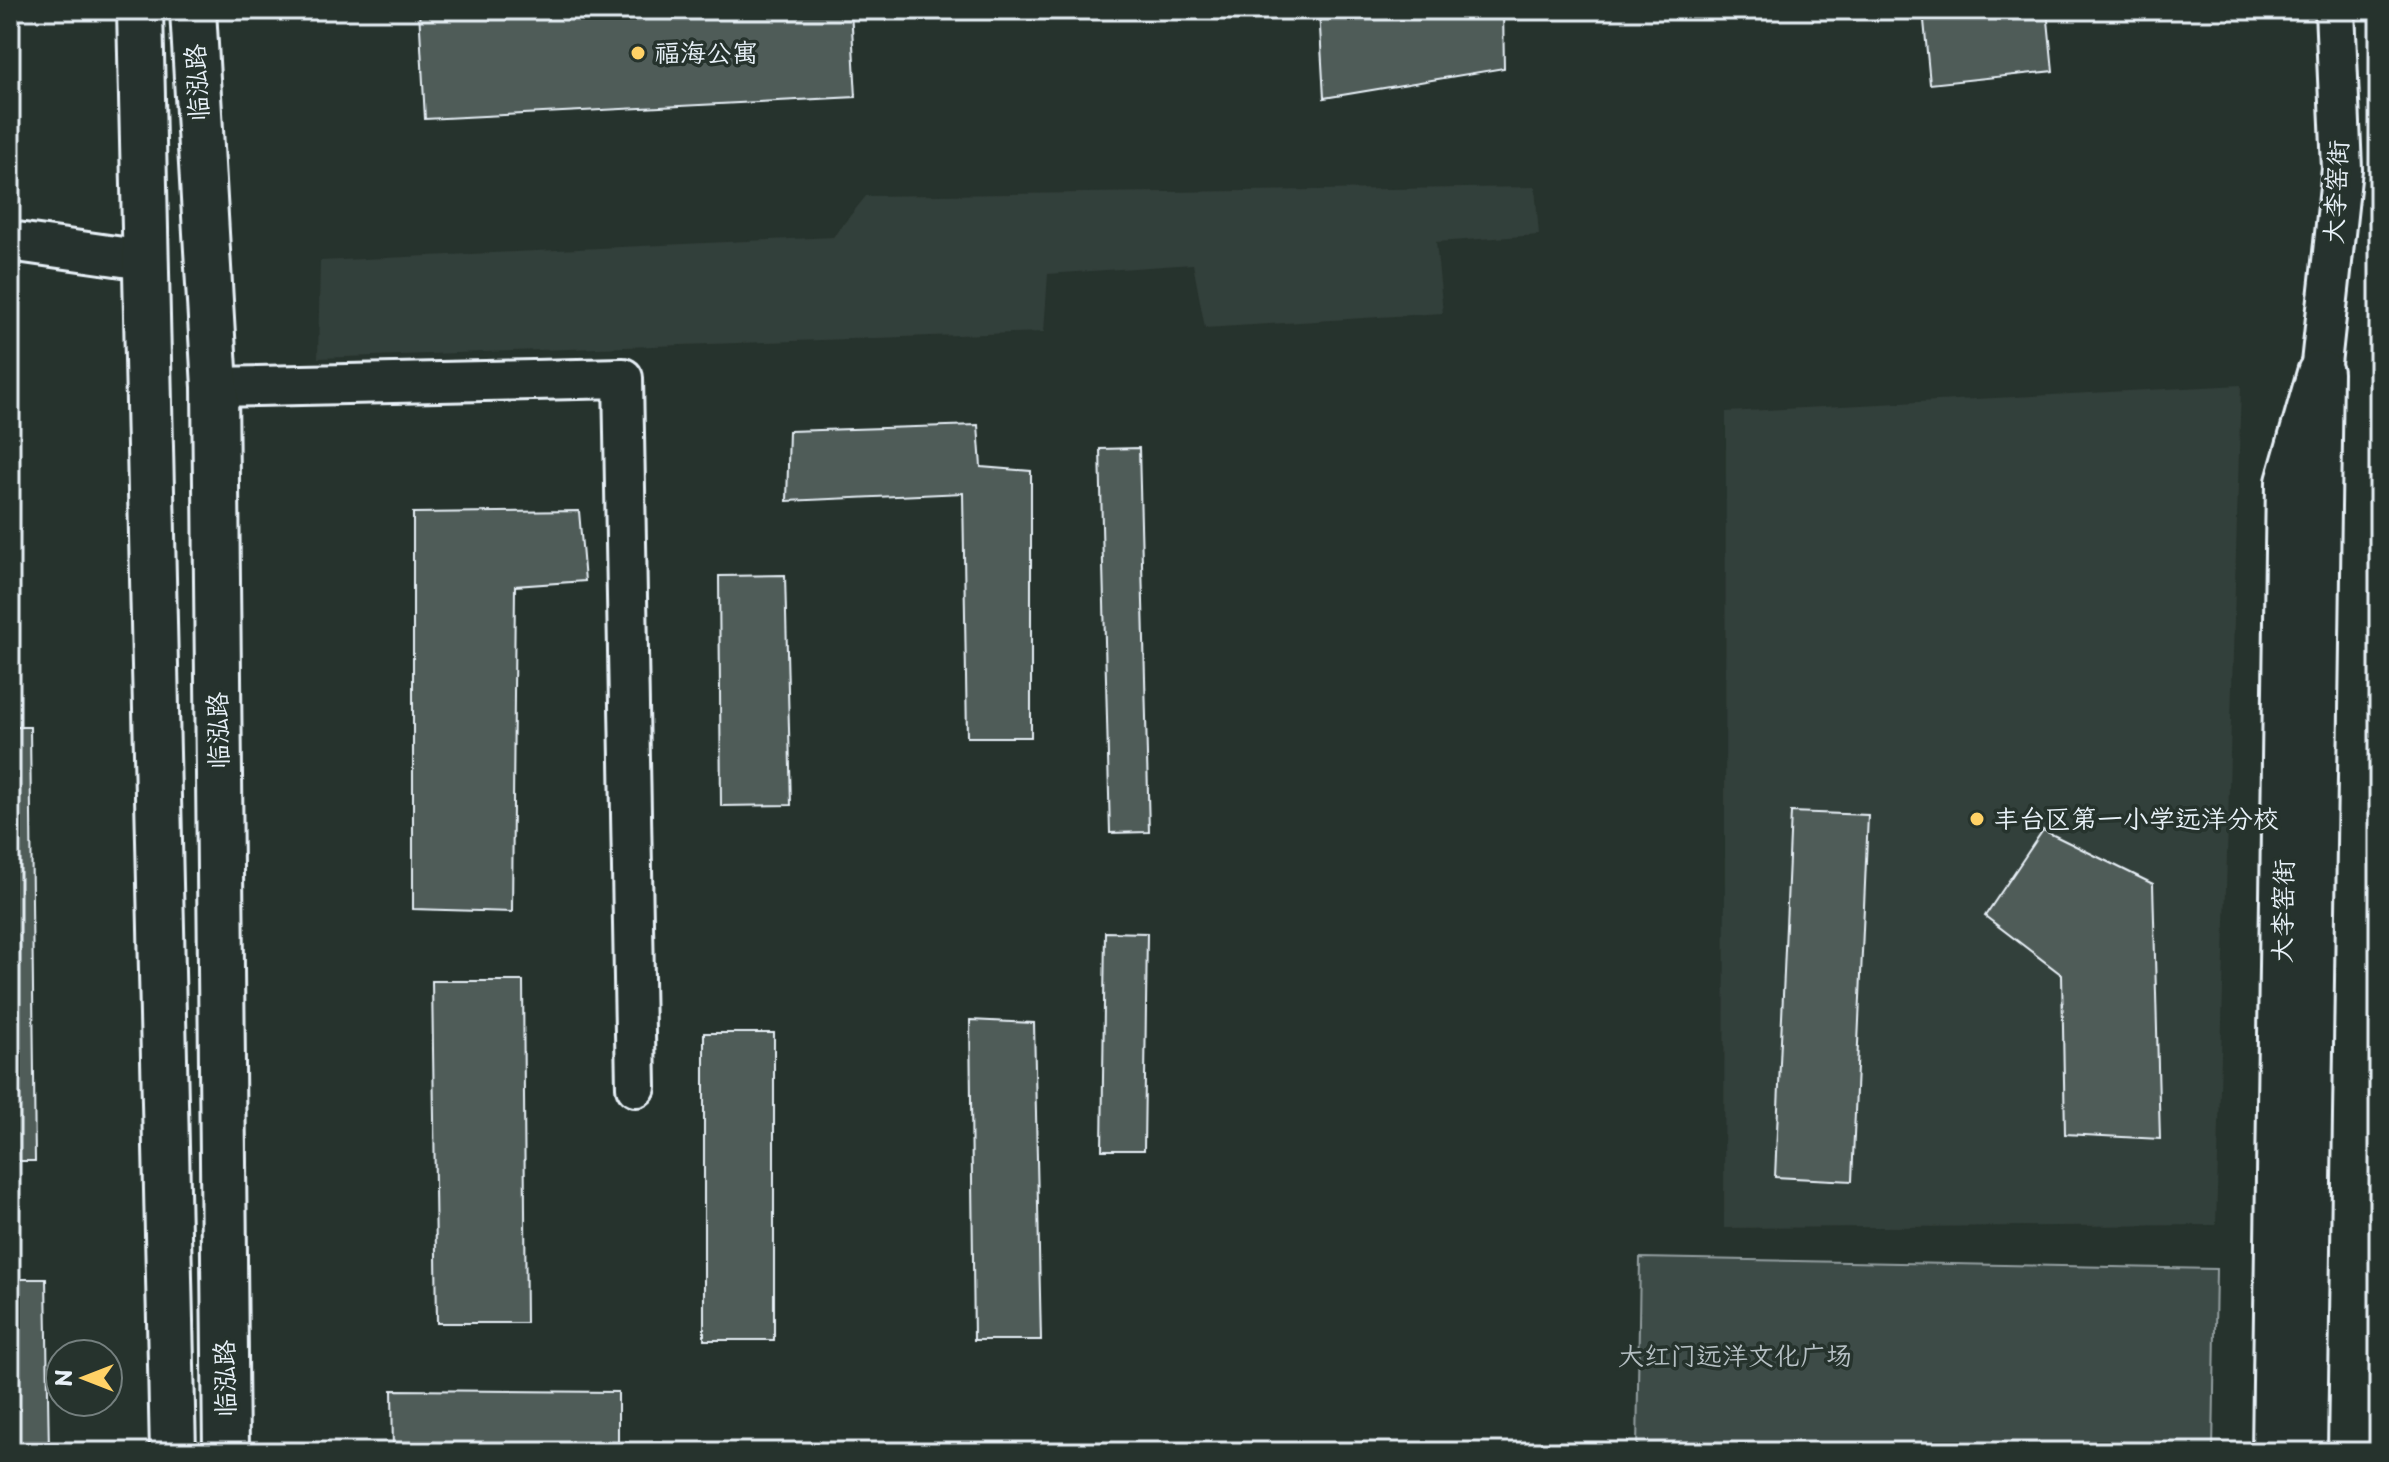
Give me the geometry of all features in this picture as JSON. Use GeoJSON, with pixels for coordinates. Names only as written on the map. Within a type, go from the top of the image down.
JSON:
{"type":"FeatureCollection","features":[{"type":"Feature","properties":{"kind":"main road","name":"临泓路"},"geometry":{"type":"LineString","coordinates":[[140,10],[173,1452]]}},
{"type":"Feature","properties":{"kind":"main road","name":"临泓路"},"geometry":{"type":"LineString","coordinates":[[193,10],[215,387],[226,1452]]}},
{"type":"Feature","properties":{"kind":"main road","name":"大李窑街"},"geometry":{"type":"LineString","coordinates":[[2275,1452],[2289,482],[2320,373]]}},
{"type":"Feature","properties":{"kind":"main road","name":"大李窑街"},"geometry":{"type":"LineString","coordinates":[[2304,1452],[2320,373]]}},
{"type":"Feature","properties":{"kind":"street","name":"大李窑街"},"geometry":{"type":"LineString","coordinates":[[2320,373],[2342,169],[2335,10]]}},
{"type":"Feature","properties":{"kind":"street"},"geometry":{"type":"LineString","coordinates":[[10,241],[144,260]]}},
{"type":"Feature","properties":{"kind":"street"},"geometry":{"type":"LineString","coordinates":[[215,387],[623,378],[636,1087]]}},
{"type":"Feature","properties":{"kind":"shaded area"},"geometry":{"type":"Polygon","coordinates":[[[1535,187],[1539,235],[1436,242],[1443,313],[1205,328],[1193,264],[1048,274],[1044,332],[318,358],[320,261],[833,237],[866,196],[1535,187]]]}},
{"type":"Feature","properties":{"kind":"shaded area","name":"丰台区第一小学远洋分校"},"geometry":{"type":"Polygon","coordinates":[[[2241,385],[2216,1225],[1724,1228],[1726,412],[2241,385]]]}},
{"type":"Feature","properties":{"kind":"green space","name":"大红门远洋文化广场"},"geometry":{"type":"Polygon","coordinates":[[[1640,1258],[2216,1269],[2213,1452],[1637,1452],[1640,1258]]]}},
{"type":"Feature","properties":{"kind":"building","name":"福海公寓"},"geometry":{"type":"Polygon","coordinates":[[[419,10],[851,10],[856,97],[425,119],[419,10]]]}},
{"type":"Feature","properties":{"kind":"building"},"geometry":{"type":"Polygon","coordinates":[[[1319,10],[1503,10],[1504,68],[1324,98],[1319,10]]]}},
{"type":"Feature","properties":{"kind":"building"},"geometry":{"type":"Polygon","coordinates":[[[1923,10],[2047,10],[2053,71],[1930,84],[1923,10]]]}},
{"type":"Feature","properties":{"kind":"building"},"geometry":{"type":"Polygon","coordinates":[[[978,425],[981,467],[1031,471],[1031,737],[967,737],[963,493],[787,501],[789,431],[978,425]]]}},
{"type":"Feature","properties":{"kind":"building"},"geometry":{"type":"Polygon","coordinates":[[[1139,448],[1149,832],[1110,833],[1100,449],[1139,448]]]}},
{"type":"Feature","properties":{"kind":"building"},"geometry":{"type":"Polygon","coordinates":[[[579,511],[585,581],[515,586],[512,912],[413,909],[413,513],[579,511]]]}},
{"type":"Feature","properties":{"kind":"building"},"geometry":{"type":"Polygon","coordinates":[[[785,575],[791,805],[721,806],[719,576],[785,575]]]}},
{"type":"Feature","properties":{"kind":"building"},"geometry":{"type":"Polygon","coordinates":[[[10,727],[30,727],[35,1161],[10,1161],[10,727]]]}},
{"type":"Feature","properties":{"kind":"building"},"geometry":{"type":"Polygon","coordinates":[[[1791,812],[1868,815],[1852,1181],[1775,1177],[1791,812]]]}},
{"type":"Feature","properties":{"kind":"building"},"geometry":{"type":"Polygon","coordinates":[[[2043,830],[2153,884],[2160,1139],[2065,1134],[2062,975],[1985,916],[2043,830]]]}},
{"type":"Feature","properties":{"kind":"building"},"geometry":{"type":"Polygon","coordinates":[[[1105,932],[1147,933],[1144,1150],[1102,1150],[1105,932]]]}},
{"type":"Feature","properties":{"kind":"building"},"geometry":{"type":"Polygon","coordinates":[[[432,981],[523,981],[526,1323],[437,1323],[432,981]]]}},
{"type":"Feature","properties":{"kind":"building"},"geometry":{"type":"Polygon","coordinates":[[[970,1020],[1034,1023],[1041,1340],[974,1340],[970,1020]]]}},
{"type":"Feature","properties":{"kind":"building"},"geometry":{"type":"Polygon","coordinates":[[[704,1033],[774,1033],[774,1340],[704,1340],[704,1033]]]}},
{"type":"Feature","properties":{"kind":"building"},"geometry":{"type":"Polygon","coordinates":[[[10,1279],[46,1279],[44,1418],[48,1418],[49,1452],[10,1452],[10,1279]]]}},
{"type":"Feature","properties":{"kind":"building"},"geometry":{"type":"Polygon","coordinates":[[[392,1390],[618,1392],[618,1452],[393,1452],[392,1390]]]}},
{"type":"Feature","properties":{"kind":"place","name":"福海公寓"},"geometry":{"type":"Point","coordinates":[638,53]}},
{"type":"Feature","properties":{"kind":"place","name":"丰台区第一小学远洋分校"},"geometry":{"type":"Point","coordinates":[1977,819]}}]}
